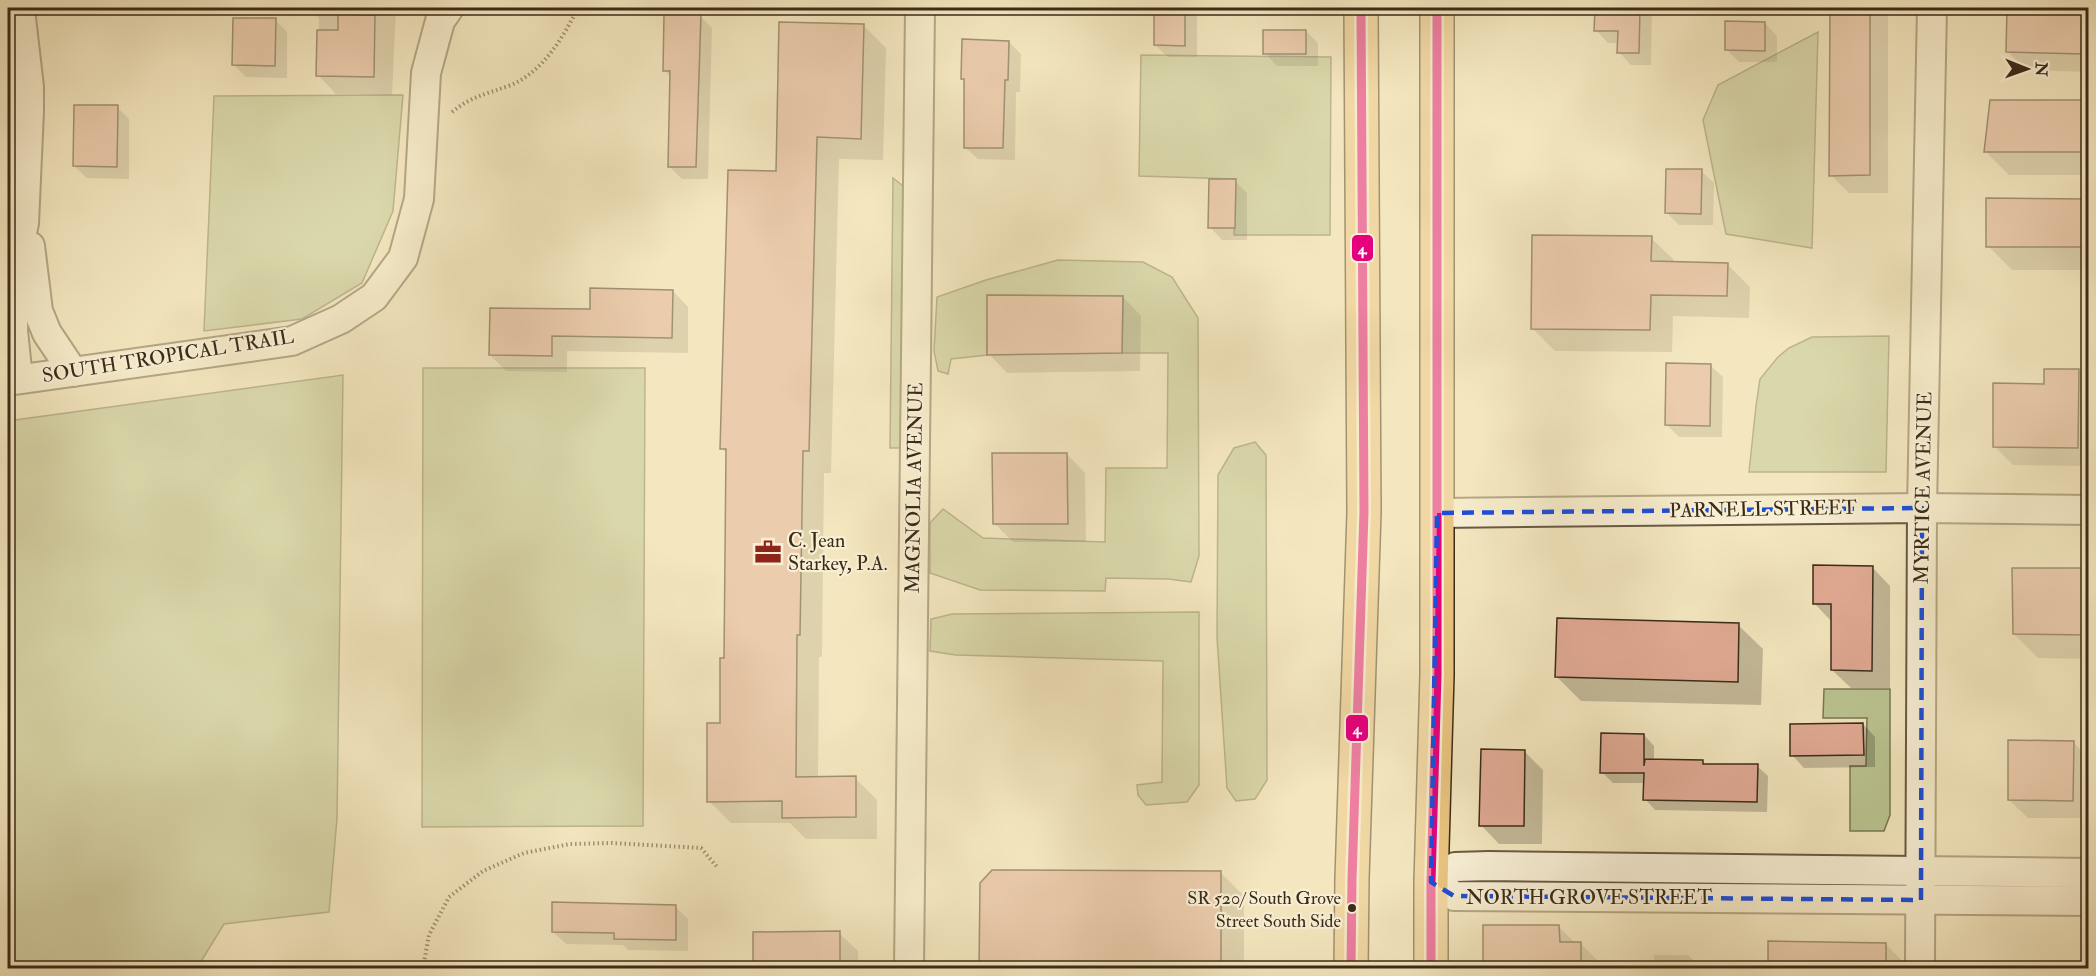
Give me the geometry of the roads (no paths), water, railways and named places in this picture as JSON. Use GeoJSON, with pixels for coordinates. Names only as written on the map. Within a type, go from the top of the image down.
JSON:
{"type":"FeatureCollection","features":[{"type":"Feature","properties":{"kind":"main road"},"geometry":{"type":"LineString","coordinates":[[1351,969],[1352,867],[1364,512],[1361,8]]}},
{"type":"Feature","properties":{"kind":"main road"},"geometry":{"type":"LineString","coordinates":[[1431,969],[1437,675],[1437,8]]}},
{"type":"Feature","properties":{"kind":"street"},"geometry":{"type":"LineString","coordinates":[[13,380],[16,260],[24,223],[30,131],[29,87],[21,18],[16,8]]}},
{"type":"Feature","properties":{"kind":"street","name":"SOUTH TROPICAL TRAIL"},"geometry":{"type":"LineString","coordinates":[[13,380],[292,341],[341,319],[374,297],[403,258],[419,199],[426,73],[440,21],[449,8]]}},
{"type":"Feature","properties":{"kind":"street","name":"MAGNOLIA AVENUE"},"geometry":{"type":"LineString","coordinates":[[909,969],[920,8]]}},
{"type":"Feature","properties":{"kind":"street","name":"MYRTICE AVENUE"},"geometry":{"type":"LineString","coordinates":[[1920,969],[1922,508],[1932,8]]}},
{"type":"Feature","properties":{"kind":"street"},"geometry":{"type":"LineString","coordinates":[[24,223],[29,240],[38,311],[47,333],[73,372]]}},
{"type":"Feature","properties":{"kind":"street","name":"PARNELL STREET"},"geometry":{"type":"LineString","coordinates":[[1437,513],[1922,508],[2088,510]]}},
{"type":"Feature","properties":{"kind":"street","name":"NORTH GROVE STREET"},"geometry":{"type":"LineString","coordinates":[[2088,873],[1455,867],[1431,882],[1455,897],[2088,901]]}},
{"type":"Feature","properties":{"kind":"street"},"geometry":{"type":"LineString","coordinates":[[1628,868],[1628,898]]}},
{"type":"Feature","properties":{"kind":"place","name":"C. Jean Starkey, P.A."},"geometry":{"type":"Point","coordinates":[768,552]}},
{"type":"Feature","properties":{"kind":"place","name":"SR 520/ South Grove Street South Side"},"geometry":{"type":"Point","coordinates":[1352,908]}}]}
